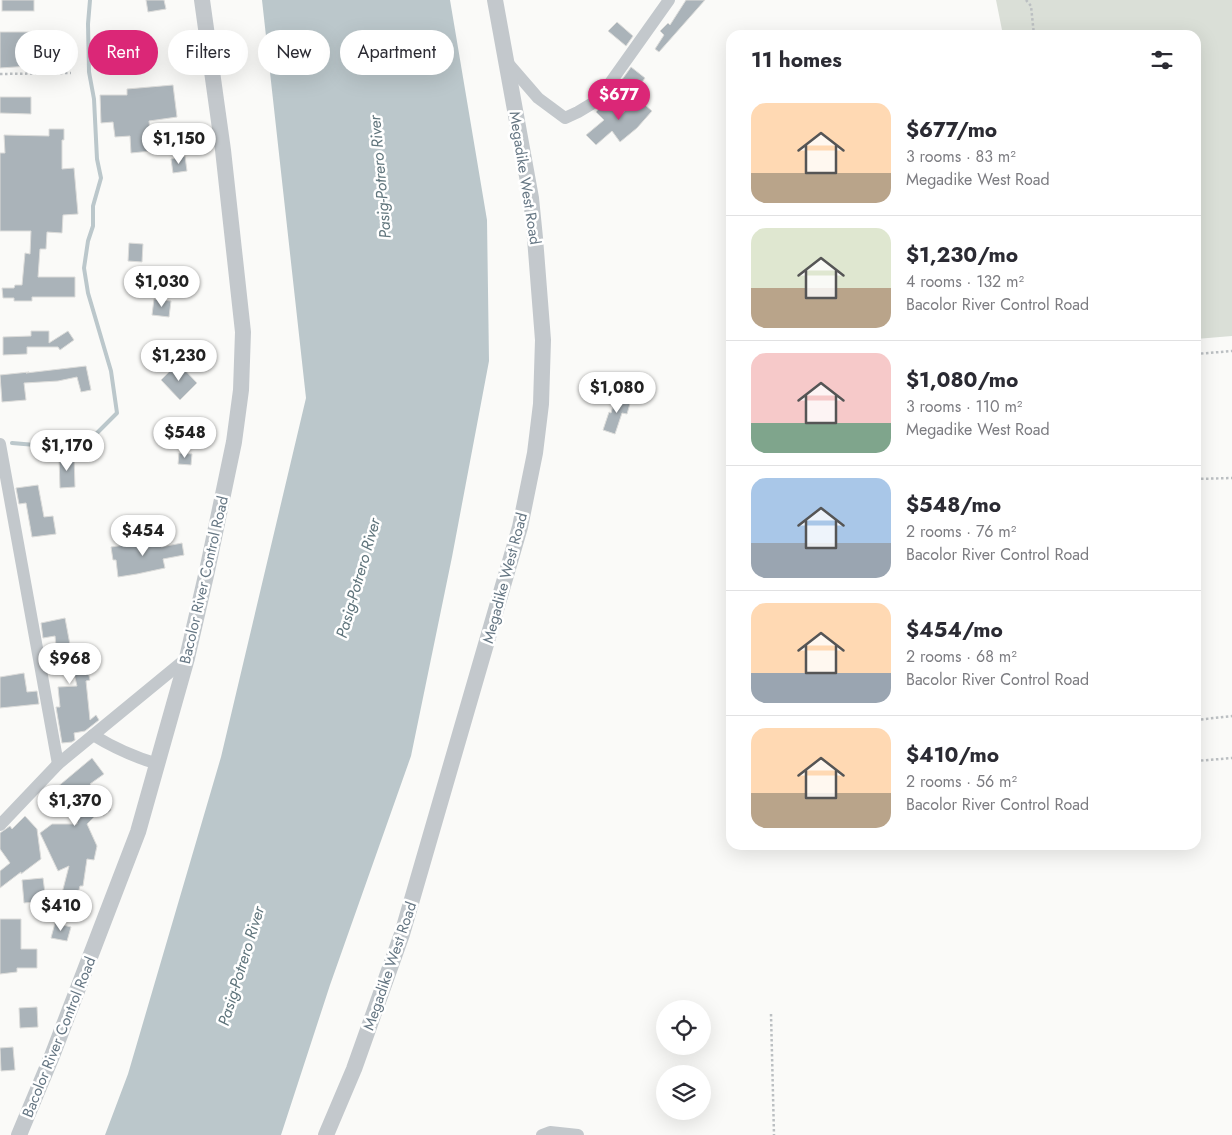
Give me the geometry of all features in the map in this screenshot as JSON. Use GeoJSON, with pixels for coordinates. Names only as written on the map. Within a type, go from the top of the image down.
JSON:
{"type":"FeatureCollection","features":[{"type":"Feature","properties":{"kind":"street","name":"Bacolor River Control Road"},"geometry":{"type":"LineString","coordinates":[[19,1135],[129,859],[158,764],[187,658],[234,442],[241,390],[243,332],[223,150],[202,0]]}},
{"type":"Feature","properties":{"kind":"street","name":"Megadike West Road"},"geometry":{"type":"LineString","coordinates":[[326,1135],[354,1069],[402,934],[520,527],[535,453],[541,404],[543,340],[535,238],[531,198],[495,0]]}},
{"type":"Feature","properties":{"kind":"street"},"geometry":{"type":"LineString","coordinates":[[506,60],[538,98],[565,118],[598,100],[666,1]]}},
{"type":"Feature","properties":{"kind":"street"},"geometry":{"type":"LineString","coordinates":[[0,444],[58,764]]}},
{"type":"Feature","properties":{"kind":"street"},"geometry":{"type":"LineString","coordinates":[[0,825],[58,764],[187,658]]}},
{"type":"Feature","properties":{"kind":"street"},"geometry":{"type":"LineString","coordinates":[[93,735],[111,746],[158,764]]}},
{"type":"Feature","properties":{"kind":"street"},"geometry":{"type":"LineString","coordinates":[[542,1135],[550,1132],[578,1135]]}},
{"type":"Feature","properties":{"kind":"path"},"geometry":{"type":"LineString","coordinates":[[1026,0],[1031,6],[1033,30]]}},
{"type":"Feature","properties":{"kind":"path"},"geometry":{"type":"LineString","coordinates":[[0,74],[15,74]]}},
{"type":"Feature","properties":{"kind":"path"},"geometry":{"type":"LineString","coordinates":[[1201,354],[1232,351]]}},
{"type":"Feature","properties":{"kind":"path"},"geometry":{"type":"LineString","coordinates":[[1201,479],[1232,478]]}},
{"type":"Feature","properties":{"kind":"path"},"geometry":{"type":"LineString","coordinates":[[1201,719],[1232,716]]}},
{"type":"Feature","properties":{"kind":"path"},"geometry":{"type":"LineString","coordinates":[[1201,761],[1232,758]]}},
{"type":"Feature","properties":{"kind":"path"},"geometry":{"type":"LineString","coordinates":[[771,1014],[774,1135]]}},
{"type":"Feature","properties":{"kind":"shaded area"},"geometry":{"type":"Polygon","coordinates":[[[996,0],[1232,0],[1232,336],[1201,339],[1201,30],[1002,30],[996,0]]]}},
{"type":"Feature","properties":{"kind":"water","name":"Pasig-Potrero River"},"geometry":{"type":"Polygon","coordinates":[[[262,0],[450,0],[487,220],[489,361],[452,557],[411,756],[330,985],[281,1135],[105,1135],[128,1074],[221,757],[306,398],[270,75],[330,75],[330,30],[265,30],[262,0]]]}},
{"type":"Feature","properties":{"kind":"building"},"geometry":{"type":"Polygon","coordinates":[[[2,0],[34,0],[34,11],[2,11],[2,0]]]}},
{"type":"Feature","properties":{"kind":"building"},"geometry":{"type":"Polygon","coordinates":[[[146,0],[164,0],[166,9],[148,12],[146,0]]]}},
{"type":"Feature","properties":{"kind":"building"},"geometry":{"type":"Polygon","coordinates":[[[686,0],[705,0],[659,52],[655,49],[664,35],[660,31],[668,23],[670,25],[686,0]]]}},
{"type":"Feature","properties":{"kind":"building"},"geometry":{"type":"Polygon","coordinates":[[[617,22],[633,36],[626,46],[608,31],[617,22]]]}},
{"type":"Feature","properties":{"kind":"building"},"geometry":{"type":"Polygon","coordinates":[[[0,32],[15,32],[15,67],[0,68],[0,32]]]}},
{"type":"Feature","properties":{"kind":"building"},"geometry":{"type":"Polygon","coordinates":[[[631,67],[645,78],[630,98],[616,88],[631,67]]]}},
{"type":"Feature","properties":{"kind":"building"},"geometry":{"type":"Polygon","coordinates":[[[173,85],[177,117],[149,121],[152,151],[131,153],[130,136],[115,137],[113,122],[101,123],[100,95],[127,95],[127,89],[173,85]]]}},
{"type":"Feature","properties":{"kind":"building"},"geometry":{"type":"Polygon","coordinates":[[[0,97],[31,97],[31,114],[0,113],[0,97]]]}},
{"type":"Feature","properties":{"kind":"building"},"geometry":{"type":"Polygon","coordinates":[[[637,98],[652,111],[637,128],[620,142],[612,131],[596,145],[586,135],[604,120],[596,112],[606,102],[620,116],[637,98]]]}},
{"type":"Feature","properties":{"kind":"building"},"geometry":{"type":"Polygon","coordinates":[[[49,129],[64,129],[62,169],[74,168],[78,214],[63,215],[62,233],[47,232],[46,249],[40,249],[38,277],[75,277],[75,297],[32,297],[32,301],[14,301],[14,298],[3,298],[2,288],[14,288],[15,285],[22,285],[25,253],[30,254],[31,231],[0,231],[0,153],[5,153],[4,135],[49,136],[49,129]]]}},
{"type":"Feature","properties":{"kind":"building"},"geometry":{"type":"Polygon","coordinates":[[[185,156],[187,171],[173,173],[171,159],[185,156]]]}},
{"type":"Feature","properties":{"kind":"building"},"geometry":{"type":"Polygon","coordinates":[[[129,243],[143,244],[142,262],[128,261],[129,243]]]}},
{"type":"Feature","properties":{"kind":"building"},"geometry":{"type":"Polygon","coordinates":[[[154,299],[171,301],[169,317],[152,315],[154,299]]]}},
{"type":"Feature","properties":{"kind":"building"},"geometry":{"type":"Polygon","coordinates":[[[31,331],[49,331],[49,343],[68,331],[74,340],[60,350],[58,347],[27,347],[27,354],[3,355],[3,337],[31,336],[31,331]]]}},
{"type":"Feature","properties":{"kind":"building"},"geometry":{"type":"Polygon","coordinates":[[[178,363],[197,383],[180,400],[161,380],[178,363]]]}},
{"type":"Feature","properties":{"kind":"building"},"geometry":{"type":"Polygon","coordinates":[[[86,366],[91,390],[81,392],[77,377],[58,381],[24,383],[26,400],[2,402],[0,375],[86,366]]]}},
{"type":"Feature","properties":{"kind":"building"},"geometry":{"type":"Polygon","coordinates":[[[616,395],[631,400],[627,414],[622,413],[615,434],[603,430],[609,412],[611,413],[616,395]]]}},
{"type":"Feature","properties":{"kind":"building"},"geometry":{"type":"Polygon","coordinates":[[[179,453],[192,454],[191,465],[178,464],[179,453]]]}},
{"type":"Feature","properties":{"kind":"building"},"geometry":{"type":"Polygon","coordinates":[[[74,456],[75,487],[60,488],[59,457],[74,456]]]}},
{"type":"Feature","properties":{"kind":"building"},"geometry":{"type":"Polygon","coordinates":[[[38,485],[44,517],[53,516],[56,534],[32,537],[26,503],[19,504],[16,488],[38,485]]]}},
{"type":"Feature","properties":{"kind":"building"},"geometry":{"type":"Polygon","coordinates":[[[160,540],[161,547],[182,543],[184,555],[163,559],[165,568],[118,577],[116,560],[113,560],[111,547],[160,540]]]}},
{"type":"Feature","properties":{"kind":"building"},"geometry":{"type":"Polygon","coordinates":[[[65,618],[71,650],[80,649],[82,668],[87,667],[90,680],[86,681],[90,720],[96,715],[99,720],[85,731],[74,733],[75,740],[72,742],[62,743],[56,707],[60,707],[58,687],[77,686],[72,665],[58,666],[55,636],[43,638],[41,623],[65,618]]]}},
{"type":"Feature","properties":{"kind":"building"},"geometry":{"type":"Polygon","coordinates":[[[24,673],[27,692],[37,691],[39,704],[0,708],[0,677],[24,673]]]}},
{"type":"Feature","properties":{"kind":"building"},"geometry":{"type":"Polygon","coordinates":[[[92,758],[104,774],[90,784],[111,810],[103,816],[99,812],[87,824],[97,846],[94,860],[87,859],[83,886],[80,886],[76,901],[61,897],[69,866],[58,871],[40,833],[52,824],[77,824],[80,789],[53,811],[43,799],[92,758]]]}},
{"type":"Feature","properties":{"kind":"building"},"geometry":{"type":"Polygon","coordinates":[[[25,816],[37,829],[41,859],[0,888],[0,871],[10,863],[0,849],[0,833],[10,826],[12,829],[25,816]]]}},
{"type":"Feature","properties":{"kind":"building"},"geometry":{"type":"Polygon","coordinates":[[[43,878],[46,901],[24,903],[22,880],[43,878]]]}},
{"type":"Feature","properties":{"kind":"building"},"geometry":{"type":"Polygon","coordinates":[[[0,919],[21,919],[21,949],[37,949],[37,968],[17,968],[17,972],[0,974],[0,919]]]}},
{"type":"Feature","properties":{"kind":"building"},"geometry":{"type":"Polygon","coordinates":[[[55,923],[71,927],[67,941],[51,938],[55,923]]]}},
{"type":"Feature","properties":{"kind":"building"},"geometry":{"type":"Polygon","coordinates":[[[37,1007],[38,1027],[20,1028],[19,1008],[37,1007]]]}},
{"type":"Feature","properties":{"kind":"building"},"geometry":{"type":"Polygon","coordinates":[[[13,1047],[15,1070],[1,1071],[0,1048],[13,1047]]]}},
{"type":"Feature","properties":{"kind":"waterway"},"geometry":{"type":"LineString","coordinates":[[12,443],[47,446],[92,438],[117,413],[111,371],[88,293],[84,268],[88,241],[93,226],[93,206],[101,178],[97,159],[94,99],[89,72],[88,24],[90,0]]}}]}
